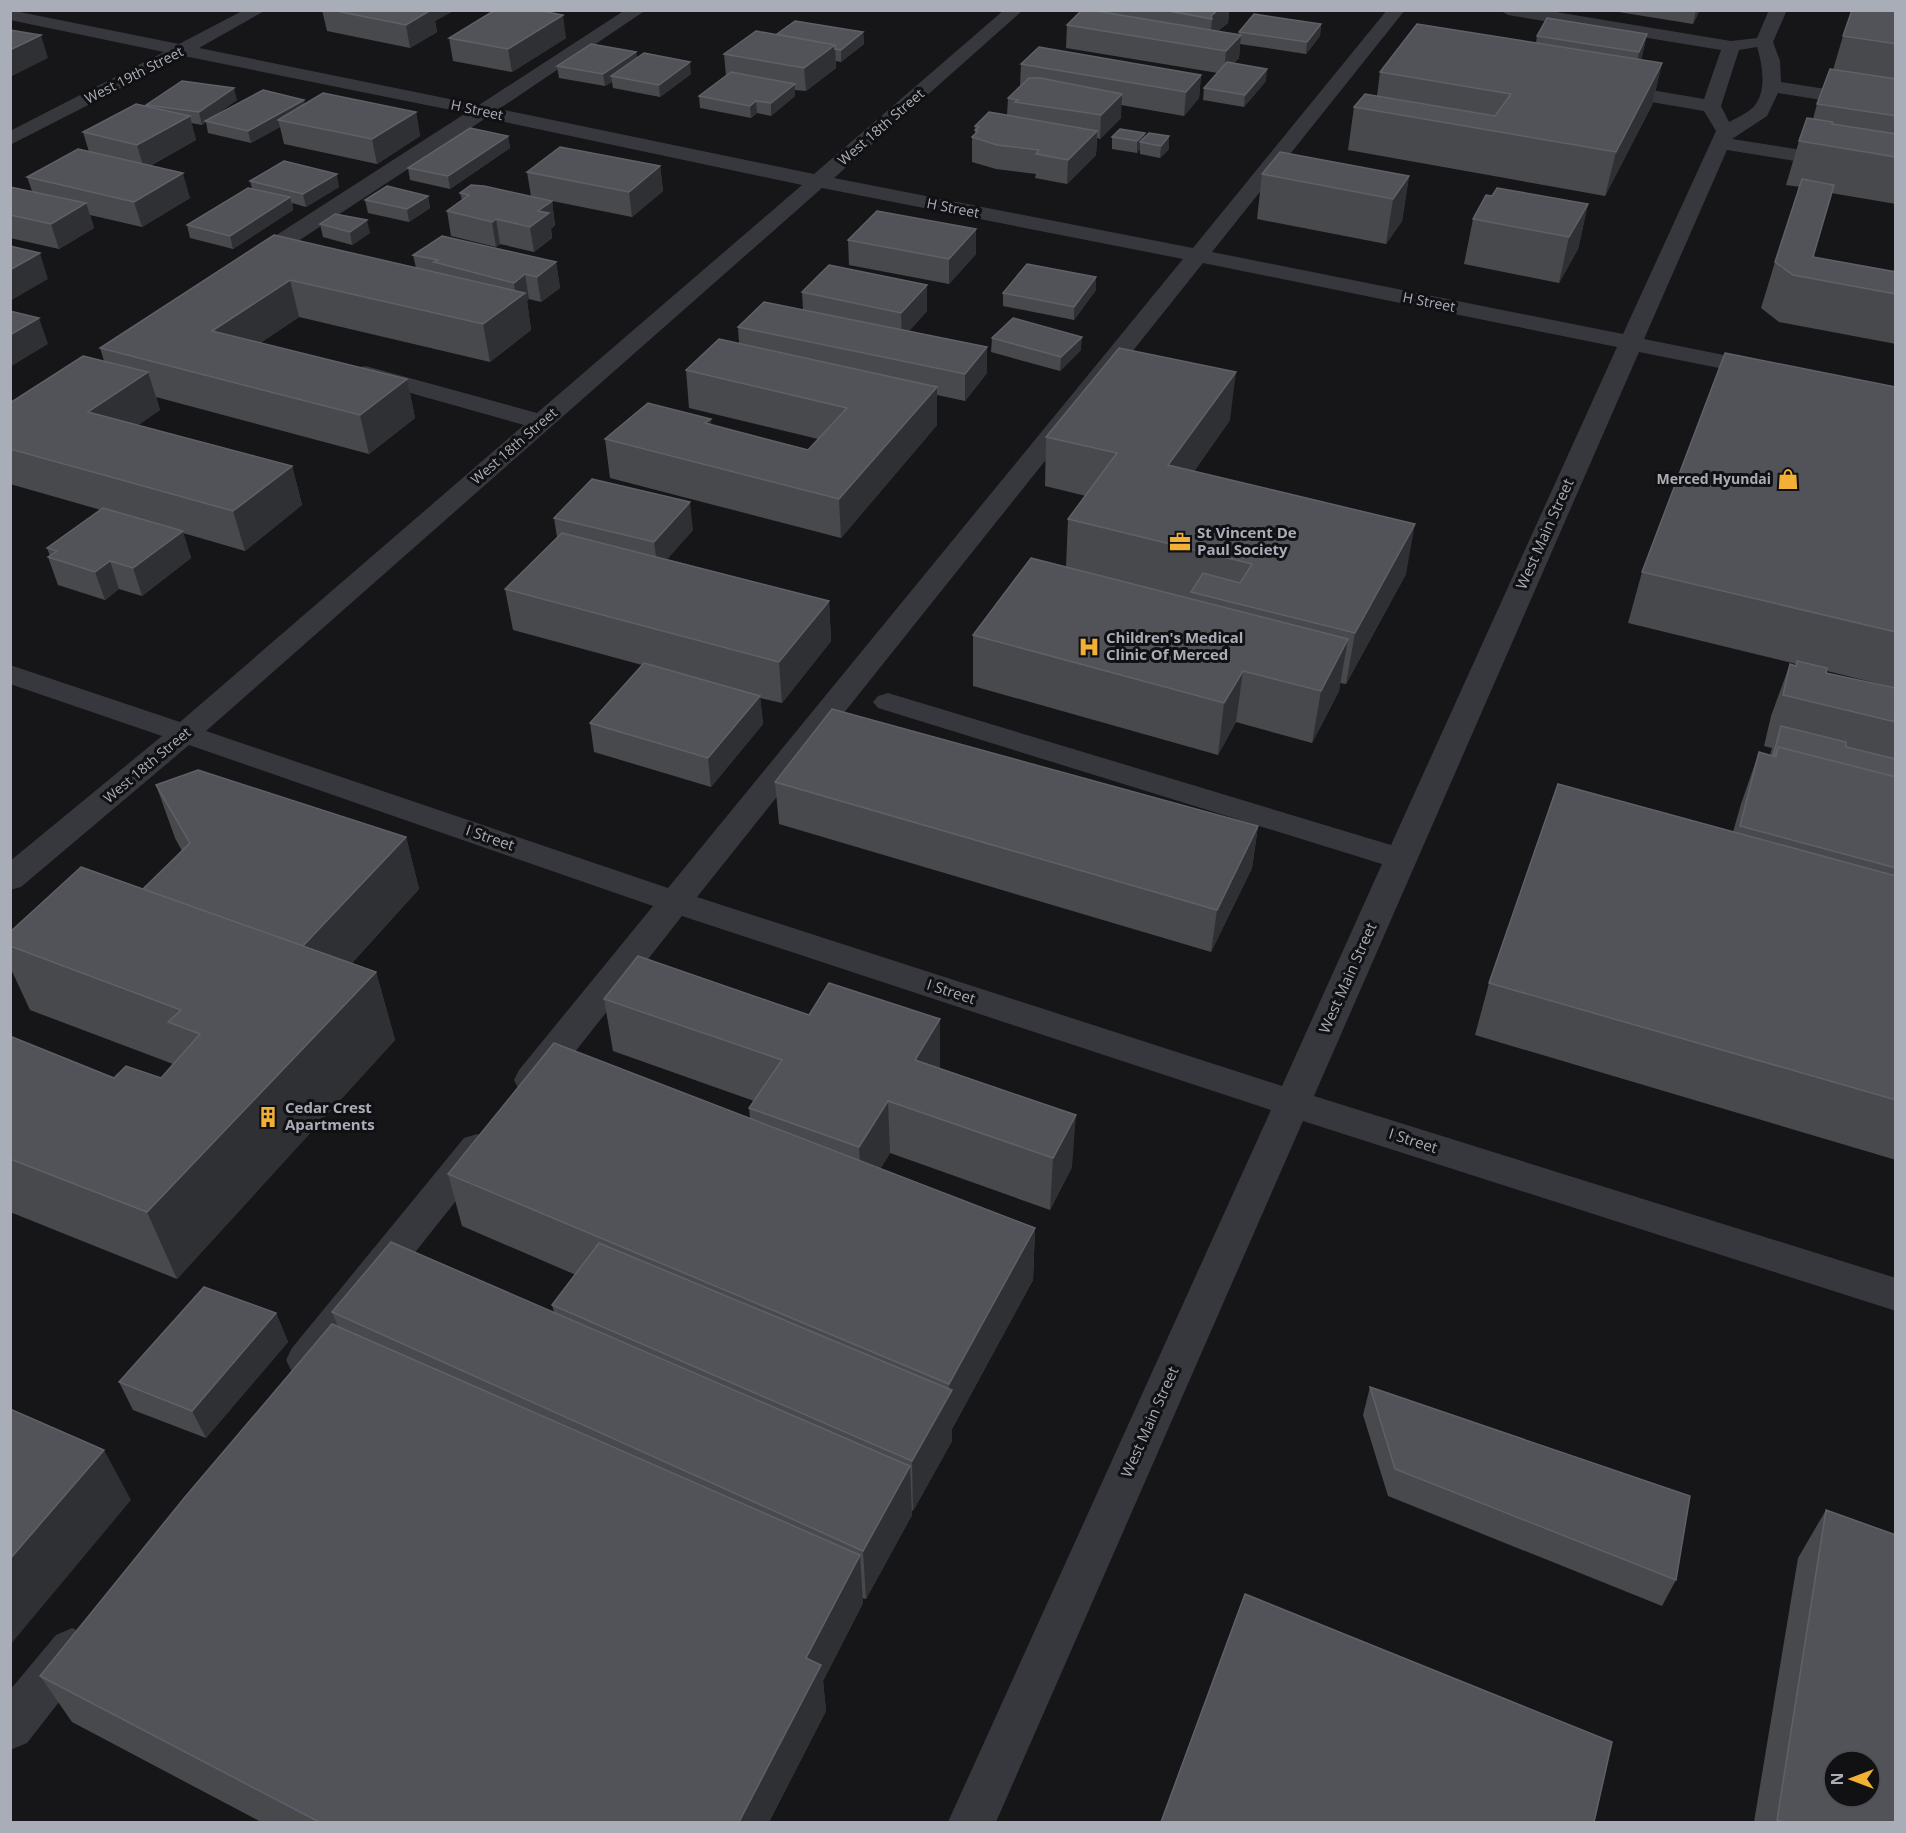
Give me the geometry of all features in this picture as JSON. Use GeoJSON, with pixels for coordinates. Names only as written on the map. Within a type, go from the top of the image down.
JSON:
{"type":"FeatureCollection","features":[{"type":"Feature","properties":{"kind":"street","name":"West 19th Street"},"geometry":{"type":"LineString","coordinates":[[10,139],[258,10]]}},
{"type":"Feature","properties":{"kind":"street"},"geometry":{"type":"LineString","coordinates":[[231,274],[638,10]]}},
{"type":"Feature","properties":{"kind":"street","name":"West 18th Street"},"geometry":{"type":"LineString","coordinates":[[10,879],[186,732],[1015,10]]}},
{"type":"Feature","properties":{"kind":"street"},"geometry":{"type":"LineString","coordinates":[[287,1384],[1197,255],[1374,52],[1397,10]]}},
{"type":"Feature","properties":{"kind":"street"},"geometry":{"type":"LineString","coordinates":[[1508,10],[1731,46],[1764,42]]}},
{"type":"Feature","properties":{"kind":"street"},"geometry":{"type":"LineString","coordinates":[[1718,127],[1760,112],[1772,86],[1771,61],[1764,42],[1778,10]]}},
{"type":"Feature","properties":{"kind":"street","name":"H Street"},"geometry":{"type":"LineString","coordinates":[[10,15],[819,182],[1197,255],[1780,373]]}},
{"type":"Feature","properties":{"kind":"street","name":"West Main Street"},"geometry":{"type":"LineString","coordinates":[[972,1822],[1402,859],[1629,343],[1718,127],[1731,46]]}},
{"type":"Feature","properties":{"kind":"street"},"geometry":{"type":"LineString","coordinates":[[1596,86],[1718,127],[1896,171]]}},
{"type":"Feature","properties":{"kind":"street"},"geometry":{"type":"LineString","coordinates":[[1772,86],[1896,106]]}},
{"type":"Feature","properties":{"kind":"street"},"geometry":{"type":"LineString","coordinates":[[338,366],[542,422]]}},
{"type":"Feature","properties":{"kind":"street","name":"I Street"},"geometry":{"type":"LineString","coordinates":[[10,674],[186,732],[676,902],[1292,1103],[1896,1295]]}},
{"type":"Feature","properties":{"kind":"street"},"geometry":{"type":"LineString","coordinates":[[888,702],[1402,859]]}},
{"type":"Feature","properties":{"kind":"street"},"geometry":{"type":"LineString","coordinates":[[10,1727],[93,1625]]}},
{"type":"Feature","properties":{"kind":"building"},"geometry":{"type":"Polygon","coordinates":[[[331,10],[431,10],[406,25],[331,10]]]}},
{"type":"Feature","properties":{"kind":"building"},"geometry":{"type":"Polygon","coordinates":[[[495,10],[537,10],[563,15],[508,49],[449,38],[495,10]]]}},
{"type":"Feature","properties":{"kind":"building"},"geometry":{"type":"Polygon","coordinates":[[[1082,10],[1241,35],[1226,51],[1067,25],[1082,10]]]}},
{"type":"Feature","properties":{"kind":"building"},"geometry":{"type":"Polygon","coordinates":[[[1164,10],[1218,10],[1211,16],[1212,19],[1164,10]]]}},
{"type":"Feature","properties":{"kind":"building"},"geometry":{"type":"Polygon","coordinates":[[[1852,10],[1896,10],[1896,44],[1843,36],[1852,10]]]}},
{"type":"Feature","properties":{"kind":"building"},"geometry":{"type":"Polygon","coordinates":[[[1254,14],[1321,24],[1307,42],[1239,32],[1254,14]]]}},
{"type":"Feature","properties":{"kind":"building"},"geometry":{"type":"Polygon","coordinates":[[[1547,18],[1647,34],[1639,52],[1537,36],[1547,18]]]}},
{"type":"Feature","properties":{"kind":"building"},"geometry":{"type":"Polygon","coordinates":[[[795,21],[863,32],[841,50],[835,49],[835,45],[777,34],[795,21]]]}},
{"type":"Feature","properties":{"kind":"building"},"geometry":{"type":"Polygon","coordinates":[[[1417,24],[1662,63],[1616,152],[1354,107],[1365,94],[1495,116],[1511,94],[1380,72],[1417,24]]]}},
{"type":"Feature","properties":{"kind":"building"},"geometry":{"type":"Polygon","coordinates":[[[10,30],[41,35],[10,50],[10,30]]]}},
{"type":"Feature","properties":{"kind":"building"},"geometry":{"type":"Polygon","coordinates":[[[756,31],[835,45],[804,68],[724,54],[756,31]]]}},
{"type":"Feature","properties":{"kind":"building"},"geometry":{"type":"Polygon","coordinates":[[[591,44],[636,52],[603,74],[557,66],[591,44]]]}},
{"type":"Feature","properties":{"kind":"building"},"geometry":{"type":"Polygon","coordinates":[[[1039,47],[1201,75],[1186,92],[1021,64],[1039,47]]]}},
{"type":"Feature","properties":{"kind":"building"},"geometry":{"type":"Polygon","coordinates":[[[644,53],[690,62],[659,85],[611,76],[644,53]]]}},
{"type":"Feature","properties":{"kind":"building"},"geometry":{"type":"Polygon","coordinates":[[[1227,62],[1267,69],[1245,95],[1204,88],[1227,62]]]}},
{"type":"Feature","properties":{"kind":"building"},"geometry":{"type":"Polygon","coordinates":[[[1830,69],[1896,79],[1896,116],[1817,104],[1830,69]]]}},
{"type":"Feature","properties":{"kind":"building"},"geometry":{"type":"Polygon","coordinates":[[[731,72],[795,84],[771,103],[756,101],[750,106],[699,96],[731,72]]]}},
{"type":"Feature","properties":{"kind":"building"},"geometry":{"type":"Polygon","coordinates":[[[1029,78],[1040,78],[1122,94],[1101,115],[1015,102],[1018,100],[1008,98],[1029,78]]]}},
{"type":"Feature","properties":{"kind":"building"},"geometry":{"type":"Polygon","coordinates":[[[182,81],[234,88],[199,112],[146,105],[182,81]]]}},
{"type":"Feature","properties":{"kind":"building"},"geometry":{"type":"Polygon","coordinates":[[[263,90],[304,100],[248,131],[205,121],[263,90]]]}},
{"type":"Feature","properties":{"kind":"building"},"geometry":{"type":"Polygon","coordinates":[[[323,93],[416,112],[372,139],[278,120],[323,93]]]}},
{"type":"Feature","properties":{"kind":"building"},"geometry":{"type":"Polygon","coordinates":[[[136,104],[190,116],[137,145],[83,132],[136,104]]]}},
{"type":"Feature","properties":{"kind":"building"},"geometry":{"type":"Polygon","coordinates":[[[989,112],[1097,131],[1068,160],[1036,154],[1039,150],[997,145],[972,137],[978,131],[975,130],[979,127],[975,126],[989,112]]]}},
{"type":"Feature","properties":{"kind":"building"},"geometry":{"type":"Polygon","coordinates":[[[1807,118],[1896,134],[1896,157],[1799,141],[1807,118]]]}},
{"type":"Feature","properties":{"kind":"building"},"geometry":{"type":"Polygon","coordinates":[[[470,128],[508,136],[448,176],[408,168],[470,128]]]}},
{"type":"Feature","properties":{"kind":"building"},"geometry":{"type":"Polygon","coordinates":[[[1120,129],[1145,133],[1137,141],[1112,137],[1120,129]]]}},
{"type":"Feature","properties":{"kind":"building"},"geometry":{"type":"Polygon","coordinates":[[[1149,133],[1169,136],[1161,146],[1140,142],[1149,133]]]}},
{"type":"Feature","properties":{"kind":"building"},"geometry":{"type":"Polygon","coordinates":[[[560,147],[660,166],[629,192],[527,172],[560,147]]]}},
{"type":"Feature","properties":{"kind":"building"},"geometry":{"type":"Polygon","coordinates":[[[78,149],[183,173],[134,202],[27,177],[78,149]]]}},
{"type":"Feature","properties":{"kind":"building"},"geometry":{"type":"Polygon","coordinates":[[[1280,152],[1409,176],[1393,199],[1262,174],[1280,152]]]}},
{"type":"Feature","properties":{"kind":"building"},"geometry":{"type":"Polygon","coordinates":[[[284,161],[337,174],[303,194],[250,181],[284,161]]]}},
{"type":"Feature","properties":{"kind":"building"},"geometry":{"type":"Polygon","coordinates":[[[1802,179],[1834,185],[1813,257],[1896,272],[1896,294],[1793,275],[1775,262],[1802,179]]]}},
{"type":"Feature","properties":{"kind":"building"},"geometry":{"type":"Polygon","coordinates":[[[471,185],[552,201],[538,211],[549,213],[530,227],[496,219],[492,222],[447,211],[469,195],[460,193],[471,185]]]}},
{"type":"Feature","properties":{"kind":"building"},"geometry":{"type":"Polygon","coordinates":[[[387,186],[428,196],[407,209],[365,200],[387,186]]]}},
{"type":"Feature","properties":{"kind":"building"},"geometry":{"type":"Polygon","coordinates":[[[10,187],[86,203],[51,224],[10,215],[10,187]]]}},
{"type":"Feature","properties":{"kind":"building"},"geometry":{"type":"Polygon","coordinates":[[[248,188],[290,197],[230,236],[187,225],[248,188]]]}},
{"type":"Feature","properties":{"kind":"building"},"geometry":{"type":"Polygon","coordinates":[[[1497,188],[1588,204],[1569,237],[1473,219],[1486,195],[1492,196],[1497,188]]]}},
{"type":"Feature","properties":{"kind":"building"},"geometry":{"type":"Polygon","coordinates":[[[877,211],[976,229],[949,259],[848,240],[877,211]]]}},
{"type":"Feature","properties":{"kind":"building"},"geometry":{"type":"Polygon","coordinates":[[[335,214],[367,220],[350,232],[320,224],[335,214]]]}},
{"type":"Feature","properties":{"kind":"building"},"geometry":{"type":"Polygon","coordinates":[[[274,235],[525,293],[483,324],[290,280],[212,331],[407,379],[360,415],[100,348],[274,235]]]}},
{"type":"Feature","properties":{"kind":"building"},"geometry":{"type":"Polygon","coordinates":[[[442,236],[556,262],[537,277],[525,274],[514,283],[434,262],[438,260],[413,255],[442,236]]]}},
{"type":"Feature","properties":{"kind":"building"},"geometry":{"type":"Polygon","coordinates":[[[10,246],[40,253],[10,270],[10,246]]]}},
{"type":"Feature","properties":{"kind":"building"},"geometry":{"type":"Polygon","coordinates":[[[1027,264],[1096,277],[1074,307],[1003,293],[1027,264]]]}},
{"type":"Feature","properties":{"kind":"building"},"geometry":{"type":"Polygon","coordinates":[[[829,265],[927,285],[901,313],[802,292],[829,265]]]}},
{"type":"Feature","properties":{"kind":"building"},"geometry":{"type":"Polygon","coordinates":[[[764,302],[987,347],[965,374],[738,327],[764,302]]]}},
{"type":"Feature","properties":{"kind":"building"},"geometry":{"type":"Polygon","coordinates":[[[10,311],[39,318],[10,335],[10,311]]]}},
{"type":"Feature","properties":{"kind":"building"},"geometry":{"type":"Polygon","coordinates":[[[1013,318],[1082,337],[1061,357],[992,338],[1013,318]]]}},
{"type":"Feature","properties":{"kind":"building"},"geometry":{"type":"Polygon","coordinates":[[[719,339],[937,387],[839,499],[605,439],[648,403],[711,419],[705,423],[808,450],[847,408],[686,370],[719,339]]]}},
{"type":"Feature","properties":{"kind":"building"},"geometry":{"type":"Polygon","coordinates":[[[1119,348],[1236,372],[1168,465],[1415,524],[1355,633],[1191,592],[1203,573],[1240,583],[1252,564],[1068,519],[1117,453],[1046,437],[1119,348]]]}},
{"type":"Feature","properties":{"kind":"building"},"geometry":{"type":"Polygon","coordinates":[[[1725,353],[1896,387],[1896,632],[1642,572],[1725,353]]]}},
{"type":"Feature","properties":{"kind":"building"},"geometry":{"type":"Polygon","coordinates":[[[83,356],[148,372],[88,412],[292,466],[233,511],[10,449],[10,403],[83,356]]]}},
{"type":"Feature","properties":{"kind":"building"},"geometry":{"type":"Polygon","coordinates":[[[592,479],[690,502],[654,542],[554,518],[592,479]]]}},
{"type":"Feature","properties":{"kind":"building"},"geometry":{"type":"Polygon","coordinates":[[[103,508],[183,531],[133,568],[110,561],[95,572],[48,557],[57,551],[47,548],[103,508]]]}},
{"type":"Feature","properties":{"kind":"building"},"geometry":{"type":"Polygon","coordinates":[[[562,533],[829,601],[779,662],[505,589],[562,533]]]}},
{"type":"Feature","properties":{"kind":"building"},"geometry":{"type":"Polygon","coordinates":[[[1031,558],[1348,639],[1321,691],[1243,671],[1224,703],[973,635],[1031,558]]]}},
{"type":"Feature","properties":{"kind":"building"},"geometry":{"type":"Polygon","coordinates":[[[1797,661],[1827,668],[1826,673],[1896,688],[1896,722],[1783,695],[1790,664],[1796,666],[1797,661]]]}},
{"type":"Feature","properties":{"kind":"building"},"geometry":{"type":"Polygon","coordinates":[[[644,663],[760,696],[708,758],[590,723],[644,663]]]}},
{"type":"Feature","properties":{"kind":"building"},"geometry":{"type":"Polygon","coordinates":[[[832,709],[1258,826],[1217,910],[775,782],[832,709]]]}},
{"type":"Feature","properties":{"kind":"building"},"geometry":{"type":"Polygon","coordinates":[[[1781,726],[1846,742],[1846,747],[1896,759],[1896,777],[1778,747],[1773,756],[1781,726]]]}},
{"type":"Feature","properties":{"kind":"building"},"geometry":{"type":"Polygon","coordinates":[[[1778,747],[1896,777],[1896,868],[1740,826],[1759,752],[1776,757],[1778,747]]]}},
{"type":"Feature","properties":{"kind":"building"},"geometry":{"type":"Polygon","coordinates":[[[198,770],[406,837],[303,946],[143,889],[190,843],[156,785],[198,770]]]}},
{"type":"Feature","properties":{"kind":"building"},"geometry":{"type":"Polygon","coordinates":[[[1558,784],[1896,876],[1896,1100],[1489,983],[1558,784]]]}},
{"type":"Feature","properties":{"kind":"building"},"geometry":{"type":"Polygon","coordinates":[[[81,867],[376,972],[147,1212],[10,1159],[10,1036],[114,1078],[126,1066],[161,1078],[200,1034],[168,1022],[181,1010],[10,946],[10,932],[81,867]]]}},
{"type":"Feature","properties":{"kind":"building"},"geometry":{"type":"Polygon","coordinates":[[[638,956],[809,1015],[829,983],[940,1019],[915,1060],[1076,1115],[1053,1158],[888,1101],[859,1147],[749,1108],[782,1060],[604,999],[638,956]]]}},
{"type":"Feature","properties":{"kind":"building"},"geometry":{"type":"Polygon","coordinates":[[[554,1043],[1035,1228],[949,1384],[448,1174],[554,1043]]]}},
{"type":"Feature","properties":{"kind":"building"},"geometry":{"type":"Polygon","coordinates":[[[391,1242],[910,1466],[863,1551],[332,1312],[391,1242]]]}},
{"type":"Feature","properties":{"kind":"building"},"geometry":{"type":"Polygon","coordinates":[[[599,1243],[952,1390],[912,1461],[552,1305],[599,1243]]]}},
{"type":"Feature","properties":{"kind":"building"},"geometry":{"type":"Polygon","coordinates":[[[204,1287],[276,1313],[192,1411],[119,1382],[204,1287]]]}},
{"type":"Feature","properties":{"kind":"building"},"geometry":{"type":"Polygon","coordinates":[[[332,1324],[860,1555],[806,1658],[821,1665],[739,1822],[319,1822],[40,1676],[185,1497],[332,1324]]]}},
{"type":"Feature","properties":{"kind":"building"},"geometry":{"type":"Polygon","coordinates":[[[1370,1387],[1690,1496],[1676,1580],[1395,1469],[1370,1387]]]}},
{"type":"Feature","properties":{"kind":"building"},"geometry":{"type":"Polygon","coordinates":[[[10,1409],[104,1450],[10,1559],[10,1409]]]}},
{"type":"Feature","properties":{"kind":"building"},"geometry":{"type":"Polygon","coordinates":[[[1826,1510],[1896,1535],[1896,1822],[1783,1822],[1777,1820],[1826,1510]]]}},
{"type":"Feature","properties":{"kind":"building"},"geometry":{"type":"Polygon","coordinates":[[[1245,1594],[1612,1742],[1594,1822],[1161,1822],[1245,1594]]]}},
{"type":"Feature","properties":{"kind":"place","name":"Merced Hyundai"},"geometry":{"type":"Point","coordinates":[1788,479]}},
{"type":"Feature","properties":{"kind":"place","name":"St Vincent De Paul Society"},"geometry":{"type":"Point","coordinates":[1180,542]}},
{"type":"Feature","properties":{"kind":"place","name":"Children's Medical Clinic Of Merced"},"geometry":{"type":"Point","coordinates":[1089,647]}},
{"type":"Feature","properties":{"kind":"place","name":"Cedar Crest Apartments"},"geometry":{"type":"Point","coordinates":[268,1117]}}]}
